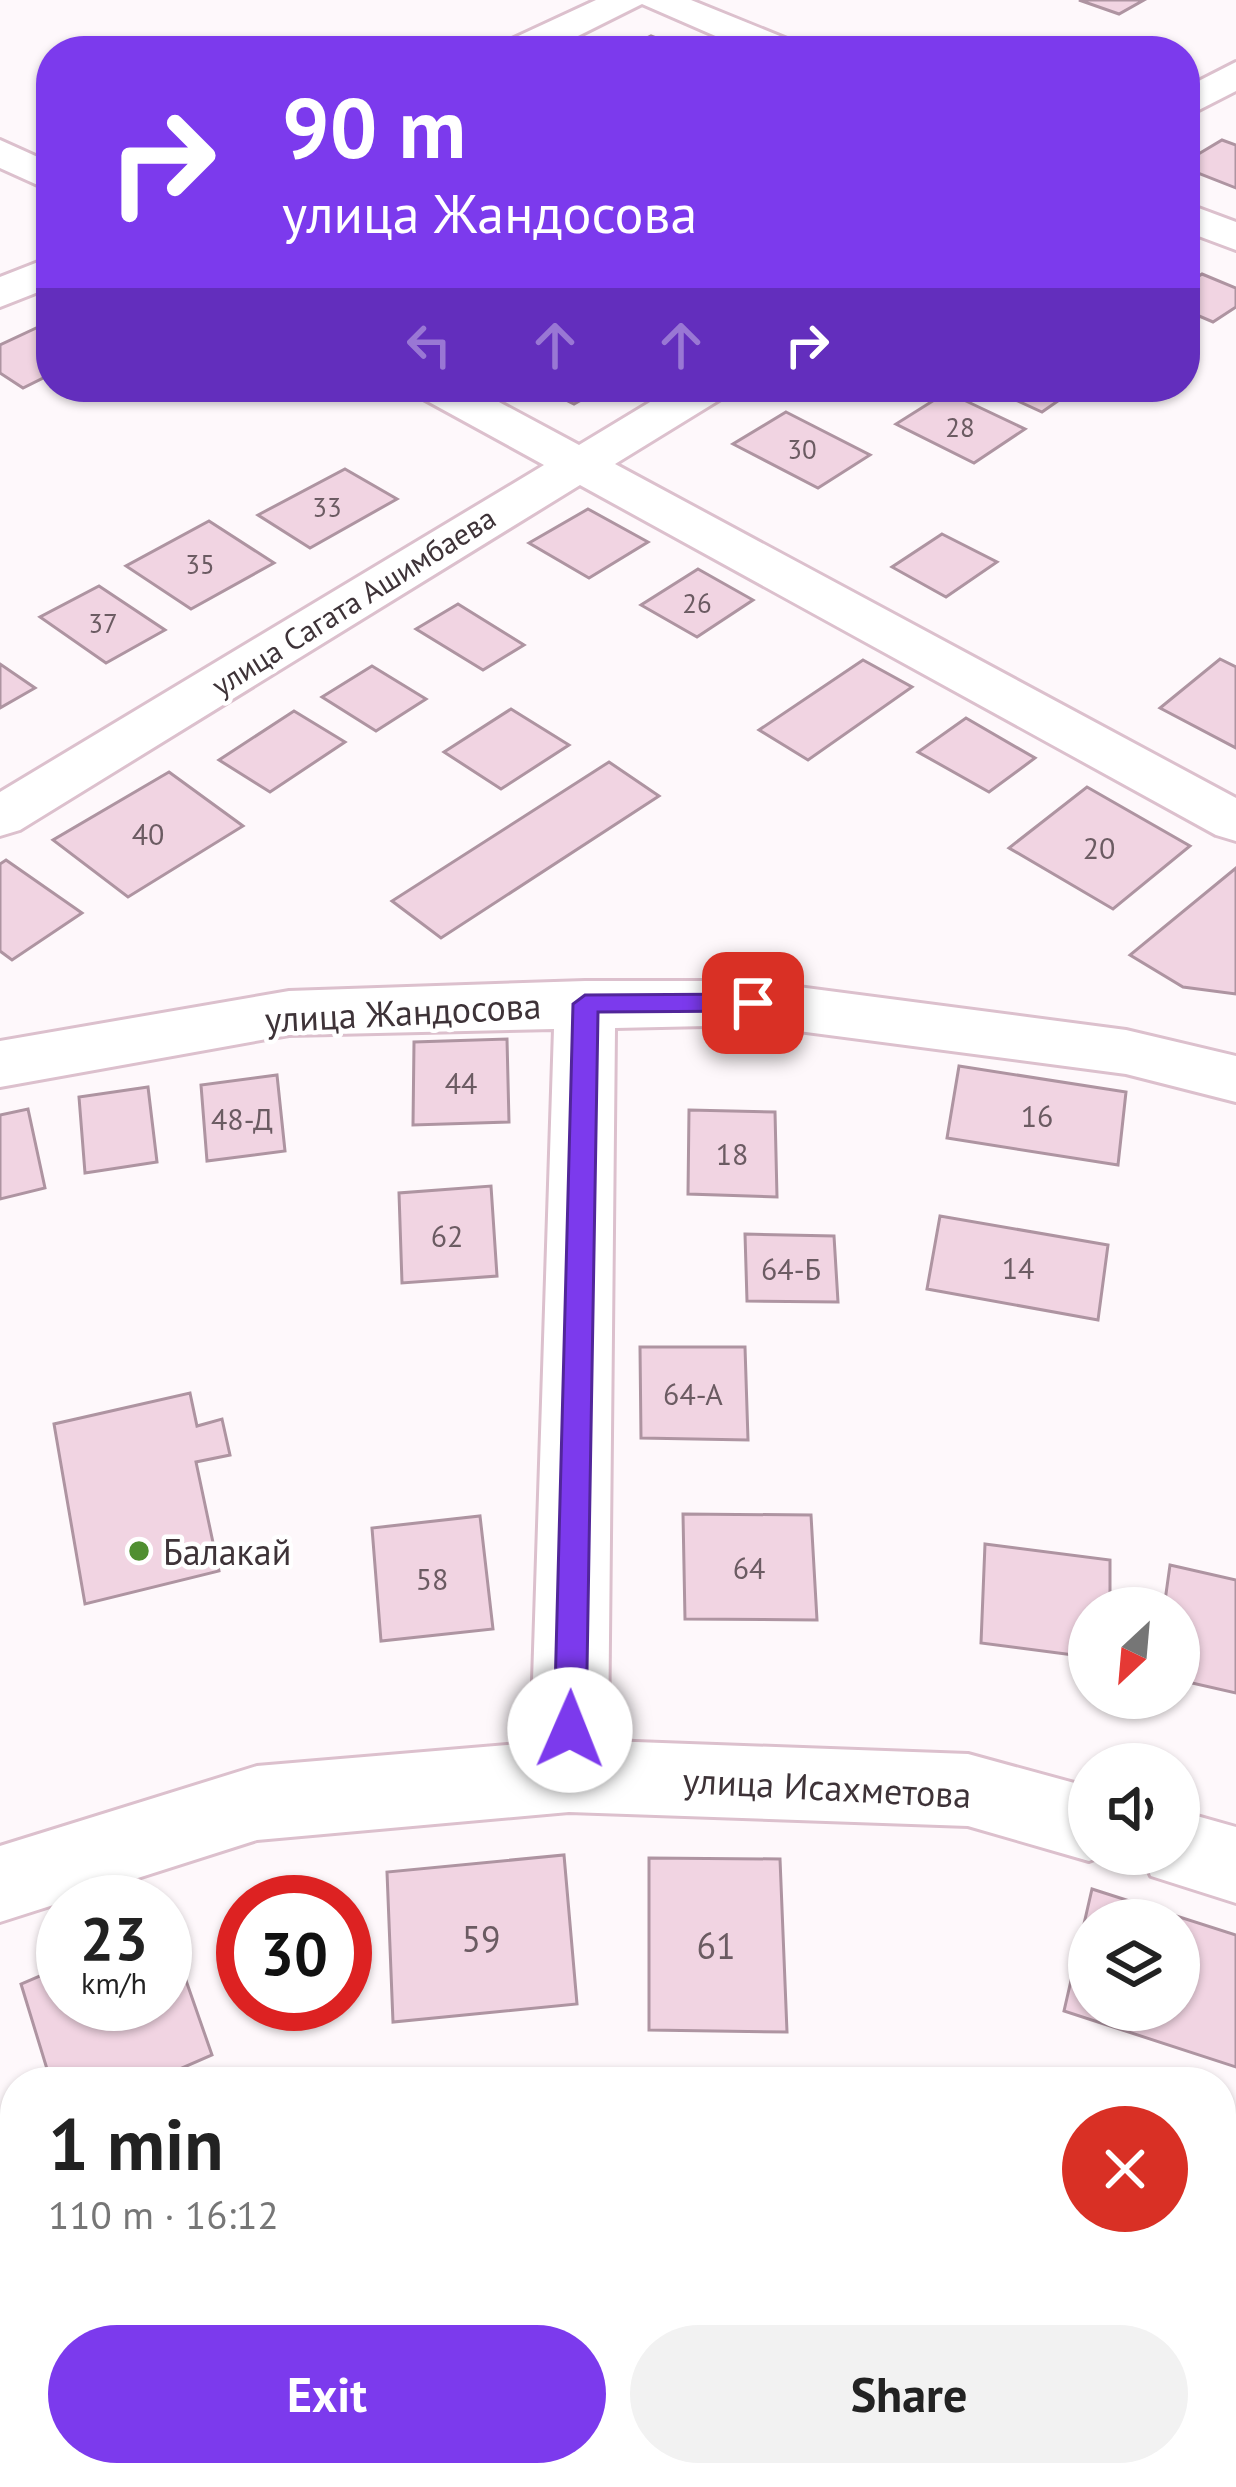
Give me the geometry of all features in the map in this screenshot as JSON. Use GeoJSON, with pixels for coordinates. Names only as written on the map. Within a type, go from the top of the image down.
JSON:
{"type":"FeatureCollection","features":[{"type":"Feature","properties":{"kind":"street"},"geometry":{"type":"LineString","coordinates":[[549,36],[626,0]]}},
{"type":"Feature","properties":{"kind":"street"},"geometry":{"type":"LineString","coordinates":[[658,0],[746,36]]}},
{"type":"Feature","properties":{"kind":"street"},"geometry":{"type":"LineString","coordinates":[[1200,96],[1236,74]]}},
{"type":"Feature","properties":{"kind":"street"},"geometry":{"type":"LineString","coordinates":[[0,152],[36,171]]}},
{"type":"Feature","properties":{"kind":"street"},"geometry":{"type":"LineString","coordinates":[[1200,222],[1236,237]]}},
{"type":"Feature","properties":{"kind":"street"},"geometry":{"type":"LineString","coordinates":[[0,294],[36,277]]}},
{"type":"Feature","properties":{"kind":"street"},"geometry":{"type":"LineString","coordinates":[[463,402],[1236,822]]}},
{"type":"Feature","properties":{"kind":"street","name":"улица Сагата Ашимбаева"},"geometry":{"type":"LineString","coordinates":[[0,817],[682,402]]}},
{"type":"Feature","properties":{"kind":"street","name":"улица Жандосова"},"geometry":{"type":"LineString","coordinates":[[0,1064],[289,1013],[753,1003],[1126,1052],[1236,1079]]}},
{"type":"Feature","properties":{"kind":"street"},"geometry":{"type":"LineString","coordinates":[[569,1775],[585,1004]]}},
{"type":"Feature","properties":{"kind":"street","name":"улица Исахметова"},"geometry":{"type":"LineString","coordinates":[[0,1885],[257,1803],[569,1775],[968,1790],[1068,1817]]}},
{"type":"Feature","properties":{"kind":"street"},"geometry":{"type":"LineString","coordinates":[[1200,1855],[1236,1865]]}},
{"type":"Feature","properties":{"kind":"building"},"geometry":{"type":"Polygon","coordinates":[[[1079,0],[1144,0],[1119,14],[1079,0]]]}},
{"type":"Feature","properties":{"kind":"building"},"geometry":{"type":"Polygon","coordinates":[[[1222,140],[1236,145],[1236,188],[1200,174],[1200,153],[1222,140]]]}},
{"type":"Feature","properties":{"kind":"building"},"geometry":{"type":"Polygon","coordinates":[[[1200,275],[1236,288],[1236,307],[1213,322],[1200,316],[1200,275]]]}},
{"type":"Feature","properties":{"kind":"building"},"geometry":{"type":"Polygon","coordinates":[[[36,328],[36,382],[23,388],[0,373],[0,345],[36,328]]]}},
{"type":"Feature","properties":{"kind":"building"},"geometry":{"type":"Polygon","coordinates":[[[931,402],[968,402],[1025,429],[974,463],[896,424],[931,402]]]}},
{"type":"Feature","properties":{"kind":"building"},"geometry":{"type":"Polygon","coordinates":[[[1020,402],[1056,402],[1042,412],[1020,402]]]}},
{"type":"Feature","properties":{"kind":"building"},"geometry":{"type":"Polygon","coordinates":[[[786,412],[870,455],[818,488],[733,444],[786,412]]]}},
{"type":"Feature","properties":{"kind":"building"},"geometry":{"type":"Polygon","coordinates":[[[345,469],[397,499],[310,548],[258,515],[345,469]]]}},
{"type":"Feature","properties":{"kind":"building"},"geometry":{"type":"Polygon","coordinates":[[[588,509],[648,542],[589,578],[529,543],[588,509]]]}},
{"type":"Feature","properties":{"kind":"building"},"geometry":{"type":"Polygon","coordinates":[[[209,521],[274,563],[191,609],[126,566],[209,521]]]}},
{"type":"Feature","properties":{"kind":"building"},"geometry":{"type":"Polygon","coordinates":[[[942,534],[997,562],[946,597],[892,567],[942,534]]]}},
{"type":"Feature","properties":{"kind":"building"},"geometry":{"type":"Polygon","coordinates":[[[698,569],[753,600],[697,637],[641,605],[698,569]]]}},
{"type":"Feature","properties":{"kind":"building"},"geometry":{"type":"Polygon","coordinates":[[[99,586],[165,630],[106,663],[40,617],[99,586]]]}},
{"type":"Feature","properties":{"kind":"building"},"geometry":{"type":"Polygon","coordinates":[[[458,604],[524,645],[483,670],[416,629],[458,604]]]}},
{"type":"Feature","properties":{"kind":"building"},"geometry":{"type":"Polygon","coordinates":[[[1220,659],[1236,667],[1236,748],[1160,708],[1220,659]]]}},
{"type":"Feature","properties":{"kind":"building"},"geometry":{"type":"Polygon","coordinates":[[[863,660],[912,687],[808,760],[759,730],[863,660]]]}},
{"type":"Feature","properties":{"kind":"building"},"geometry":{"type":"Polygon","coordinates":[[[0,664],[35,688],[0,708],[0,664]]]}},
{"type":"Feature","properties":{"kind":"building"},"geometry":{"type":"Polygon","coordinates":[[[372,666],[426,699],[376,731],[322,697],[372,666]]]}},
{"type":"Feature","properties":{"kind":"building"},"geometry":{"type":"Polygon","coordinates":[[[511,709],[569,745],[501,789],[444,752],[511,709]]]}},
{"type":"Feature","properties":{"kind":"building"},"geometry":{"type":"Polygon","coordinates":[[[294,711],[345,742],[270,792],[219,760],[294,711]]]}},
{"type":"Feature","properties":{"kind":"building"},"geometry":{"type":"Polygon","coordinates":[[[966,718],[1035,758],[989,792],[918,752],[966,718]]]}},
{"type":"Feature","properties":{"kind":"building"},"geometry":{"type":"Polygon","coordinates":[[[609,762],[659,796],[441,938],[392,901],[609,762]]]}},
{"type":"Feature","properties":{"kind":"building"},"geometry":{"type":"Polygon","coordinates":[[[169,772],[243,826],[128,897],[53,840],[169,772]]]}},
{"type":"Feature","properties":{"kind":"building"},"geometry":{"type":"Polygon","coordinates":[[[1087,787],[1190,846],[1113,909],[1009,848],[1087,787]]]}},
{"type":"Feature","properties":{"kind":"building"},"geometry":{"type":"Polygon","coordinates":[[[6,860],[82,913],[12,960],[0,951],[0,864],[6,860]]]}},
{"type":"Feature","properties":{"kind":"building"},"geometry":{"type":"Polygon","coordinates":[[[1236,868],[1236,994],[1183,987],[1130,955],[1236,868]]]}},
{"type":"Feature","properties":{"kind":"building"},"geometry":{"type":"Polygon","coordinates":[[[507,1039],[509,1122],[413,1125],[414,1042],[507,1039]]]}},
{"type":"Feature","properties":{"kind":"building"},"geometry":{"type":"Polygon","coordinates":[[[959,1066],[1126,1092],[1118,1165],[947,1138],[959,1066]]]}},
{"type":"Feature","properties":{"kind":"building"},"geometry":{"type":"Polygon","coordinates":[[[277,1075],[285,1151],[207,1161],[201,1085],[277,1075]]]}},
{"type":"Feature","properties":{"kind":"building"},"geometry":{"type":"Polygon","coordinates":[[[148,1087],[157,1162],[85,1173],[79,1097],[148,1087]]]}},
{"type":"Feature","properties":{"kind":"building"},"geometry":{"type":"Polygon","coordinates":[[[28,1109],[45,1188],[0,1199],[0,1115],[28,1109]]]}},
{"type":"Feature","properties":{"kind":"building"},"geometry":{"type":"Polygon","coordinates":[[[689,1110],[775,1112],[777,1197],[688,1194],[689,1110]]]}},
{"type":"Feature","properties":{"kind":"building"},"geometry":{"type":"Polygon","coordinates":[[[491,1186],[497,1276],[402,1283],[399,1193],[491,1186]]]}},
{"type":"Feature","properties":{"kind":"building"},"geometry":{"type":"Polygon","coordinates":[[[940,1216],[1108,1245],[1098,1320],[927,1289],[940,1216]]]}},
{"type":"Feature","properties":{"kind":"building"},"geometry":{"type":"Polygon","coordinates":[[[745,1234],[834,1236],[838,1302],[747,1301],[745,1234]]]}},
{"type":"Feature","properties":{"kind":"building"},"geometry":{"type":"Polygon","coordinates":[[[640,1347],[745,1347],[748,1440],[641,1438],[640,1347]]]}},
{"type":"Feature","properties":{"kind":"building"},"geometry":{"type":"Polygon","coordinates":[[[190,1393],[197,1426],[222,1419],[230,1455],[196,1462],[219,1571],[85,1604],[54,1424],[190,1393]]]}},
{"type":"Feature","properties":{"kind":"building"},"geometry":{"type":"Polygon","coordinates":[[[683,1514],[811,1515],[817,1620],[685,1619],[683,1514]]]}},
{"type":"Feature","properties":{"kind":"building"},"geometry":{"type":"Polygon","coordinates":[[[480,1516],[493,1629],[381,1641],[372,1528],[480,1516]]]}},
{"type":"Feature","properties":{"kind":"building"},"geometry":{"type":"Polygon","coordinates":[[[985,1544],[1110,1560],[1110,1587],[1068,1587],[1068,1654],[981,1643],[985,1544]]]}},
{"type":"Feature","properties":{"kind":"building"},"geometry":{"type":"Polygon","coordinates":[[[1170,1565],[1236,1580],[1236,1693],[1200,1685],[1200,1587],[1167,1587],[1170,1565]]]}},
{"type":"Feature","properties":{"kind":"building"},"geometry":{"type":"Polygon","coordinates":[[[564,1855],[577,2004],[393,2022],[387,1872],[564,1855]]]}},
{"type":"Feature","properties":{"kind":"building"},"geometry":{"type":"Polygon","coordinates":[[[649,1858],[780,1859],[787,2032],[649,2030],[649,1858]]]}},
{"type":"Feature","properties":{"kind":"building"},"geometry":{"type":"Polygon","coordinates":[[[1092,1889],[1123,1899],[1090,1899],[1092,1889]]]}},
{"type":"Feature","properties":{"kind":"building"},"geometry":{"type":"Polygon","coordinates":[[[1200,1924],[1236,1935],[1236,2067],[1125,2031],[1200,2031],[1200,1924]]]}},
{"type":"Feature","properties":{"kind":"building"},"geometry":{"type":"Polygon","coordinates":[[[36,1978],[36,2031],[192,2031],[192,1998],[212,2055],[184,2067],[46,2067],[21,1984],[36,1978]]]}},
{"type":"Feature","properties":{"kind":"place","name":"Балакай"},"geometry":{"type":"Point","coordinates":[139,1551]}},
{"type":"Feature","properties":{"kind":"route"},"geometry":{"type":"LineString","coordinates":[[570,1730],[585,1004],[753,1003]]}}]}
